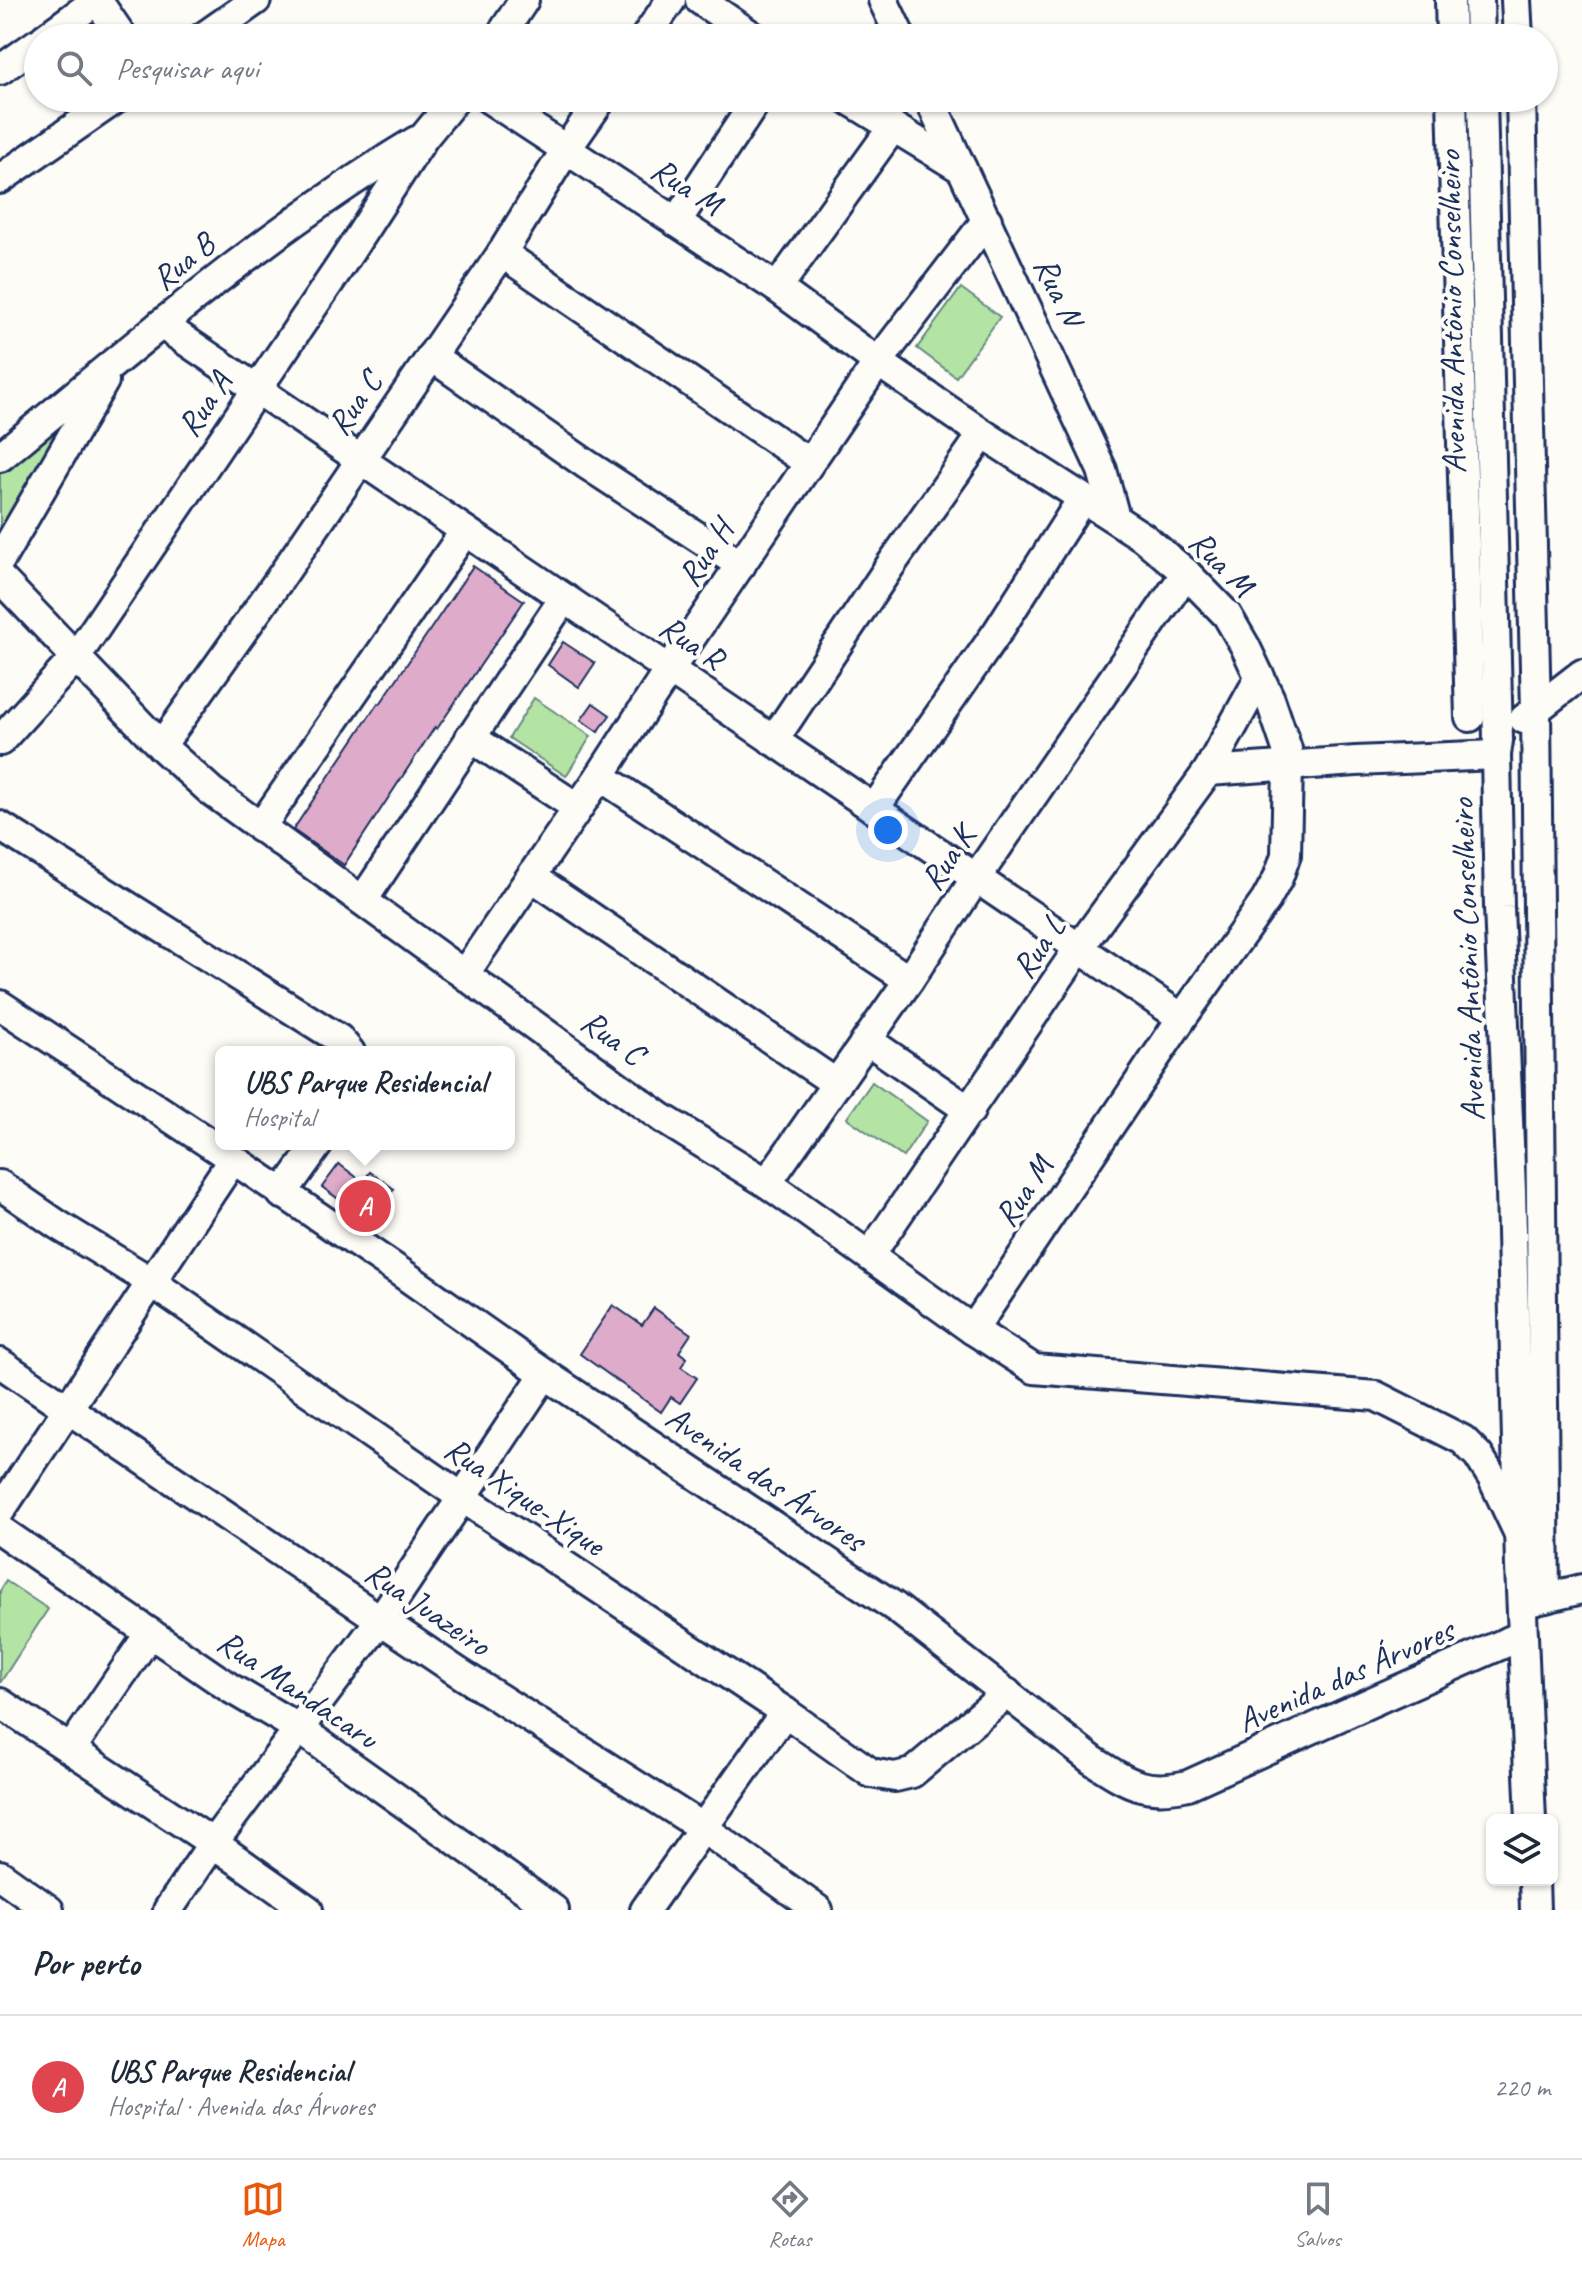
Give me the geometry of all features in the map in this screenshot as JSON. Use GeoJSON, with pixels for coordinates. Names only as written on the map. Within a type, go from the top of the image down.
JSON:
{"type":"FeatureCollection","features":[{"type":"Feature","properties":{"kind":"street"},"geometry":{"type":"LineString","coordinates":[[64,24],[97,0],[113,24]]}},
{"type":"Feature","properties":{"kind":"street"},"geometry":{"type":"LineString","coordinates":[[222,24],[256,0]]}},
{"type":"Feature","properties":{"kind":"street"},"geometry":{"type":"LineString","coordinates":[[508,24],[524,0]]}},
{"type":"Feature","properties":{"kind":"street"},"geometry":{"type":"LineString","coordinates":[[655,24],[671,0]]}},
{"type":"Feature","properties":{"kind":"street"},"geometry":{"type":"LineString","coordinates":[[700,0],[735,24]]}},
{"type":"Feature","properties":{"kind":"street"},"geometry":{"type":"LineString","coordinates":[[883,0],[894,24]]}},
{"type":"Feature","properties":{"kind":"street"},"geometry":{"type":"LineString","coordinates":[[1450,0],[1451,24]]}},
{"type":"Feature","properties":{"kind":"street"},"geometry":{"type":"LineString","coordinates":[[1479,0],[1480,24]]}},
{"type":"Feature","properties":{"kind":"street"},"geometry":{"type":"LineString","coordinates":[[1516,0],[1517,24]]}},
{"type":"Feature","properties":{"kind":"street"},"geometry":{"type":"LineString","coordinates":[[0,70],[24,53]]}},
{"type":"Feature","properties":{"kind":"street"},"geometry":{"type":"LineString","coordinates":[[0,179],[97,112]]}},
{"type":"Feature","properties":{"kind":"street","name":"Rua A"},"geometry":{"type":"LineString","coordinates":[[0,741],[76,657],[424,137],[445,112]]}},
{"type":"Feature","properties":{"kind":"street","name":"Rua M"},"geometry":{"type":"LineString","coordinates":[[508,112],[777,288],[983,434],[1143,537],[1186,573],[1227,615],[1270,699],[1287,749],[1288,767],[1286,855],[1278,878],[973,1330]]}},
{"type":"Feature","properties":{"kind":"street","name":"Rua C"},"geometry":{"type":"LineString","coordinates":[[161,746],[279,580],[502,253],[592,112]]}},
{"type":"Feature","properties":{"kind":"street"},"geometry":{"type":"LineString","coordinates":[[676,222],[749,112]]}},
{"type":"Feature","properties":{"kind":"street"},"geometry":{"type":"LineString","coordinates":[[869,112],[962,169]]}},
{"type":"Feature","properties":{"kind":"street","name":"Rua N"},"geometry":{"type":"LineString","coordinates":[[936,112],[1102,470],[1115,518]]}},
{"type":"Feature","properties":{"kind":"street"},"geometry":{"type":"LineString","coordinates":[[1452,112],[1470,717]]}},
{"type":"Feature","properties":{"kind":"street","name":"Avenida Antônio Conselheiro"},"geometry":{"type":"LineString","coordinates":[[1482,112],[1499,907],[1511,1190],[1519,1534],[1534,1601],[1523,1635],[1531,1814]]}},
{"type":"Feature","properties":{"kind":"street"},"geometry":{"type":"LineString","coordinates":[[1521,112],[1536,710],[1534,1601],[1582,1589]]}},
{"type":"Feature","properties":{"kind":"street"},"geometry":{"type":"LineString","coordinates":[[777,288],[893,127]]}},
{"type":"Feature","properties":{"kind":"street","name":"Rua B"},"geometry":{"type":"LineString","coordinates":[[0,457],[282,229],[371,168],[424,137]]}},
{"type":"Feature","properties":{"kind":"street","name":"Rua H"},"geometry":{"type":"LineString","coordinates":[[465,973],[878,362],[987,220]]}},
{"type":"Feature","properties":{"kind":"street"},"geometry":{"type":"LineString","coordinates":[[502,253],[809,463]]}},
{"type":"Feature","properties":{"kind":"street","name":"Rua R"},"geometry":{"type":"LineString","coordinates":[[161,324],[1182,1018]]}},
{"type":"Feature","properties":{"kind":"street"},"geometry":{"type":"LineString","coordinates":[[431,356],[586,464],[741,565]]}},
{"type":"Feature","properties":{"kind":"street"},"geometry":{"type":"LineString","coordinates":[[0,560],[114,364]]}},
{"type":"Feature","properties":{"kind":"street"},"geometry":{"type":"LineString","coordinates":[[773,741],[983,434]]}},
{"type":"Feature","properties":{"kind":"street"},"geometry":{"type":"LineString","coordinates":[[874,809],[998,631],[1082,499]]}},
{"type":"Feature","properties":{"kind":"street"},"geometry":{"type":"LineString","coordinates":[[260,828],[465,531]]}},
{"type":"Feature","properties":{"kind":"street","name":"Rua K"},"geometry":{"type":"LineString","coordinates":[[767,1183],[1186,573]]}},
{"type":"Feature","properties":{"kind":"street","name":"Rua C"},"geometry":{"type":"LineString","coordinates":[[0,578],[161,746],[211,791],[662,1118],[767,1183],[973,1330],[1034,1369],[1376,1396],[1463,1440],[1478,1455],[1492,1477],[1519,1534]]}},
{"type":"Feature","properties":{"kind":"street"},"geometry":{"type":"LineString","coordinates":[[363,900],[564,598]]}},
{"type":"Feature","properties":{"kind":"street"},"geometry":{"type":"LineString","coordinates":[[1208,771],[1288,767],[1497,747],[1536,710],[1582,674]]}},
{"type":"Feature","properties":{"kind":"street","name":"Rua L"},"geometry":{"type":"LineString","coordinates":[[870,1255],[1079,948],[1208,771],[1260,677]]}},
{"type":"Feature","properties":{"kind":"street"},"geometry":{"type":"LineString","coordinates":[[470,737],[578,808]]}},
{"type":"Feature","properties":{"kind":"street"},"geometry":{"type":"LineString","coordinates":[[600,776],[909,980]]}},
{"type":"Feature","properties":{"kind":"street"},"geometry":{"type":"LineString","coordinates":[[0,826],[339,1039],[345,1046]]}},
{"type":"Feature","properties":{"kind":"street"},"geometry":{"type":"LineString","coordinates":[[532,877],[837,1084]]}},
{"type":"Feature","properties":{"kind":"street","name":"Avenida das Árvores"},"geometry":{"type":"LineString","coordinates":[[0,1005],[215,1147]]}},
{"type":"Feature","properties":{"kind":"street"},"geometry":{"type":"LineString","coordinates":[[867,1040],[970,1111]]}},
{"type":"Feature","properties":{"kind":"street","name":"Avenida das Árvores"},"geometry":{"type":"LineString","coordinates":[[219,1150],[545,1374],[895,1607],[1092,1760],[1125,1781],[1152,1790],[1188,1785],[1523,1635]]}},
{"type":"Feature","properties":{"kind":"street"},"geometry":{"type":"LineString","coordinates":[[282,1194],[314,1150]]}},
{"type":"Feature","properties":{"kind":"street"},"geometry":{"type":"LineString","coordinates":[[0,1511],[233,1159]]}},
{"type":"Feature","properties":{"kind":"street","name":"Rua Xique-Xique"},"geometry":{"type":"LineString","coordinates":[[0,1185],[58,1225],[150,1281],[463,1498],[785,1712],[871,1773],[895,1777],[912,1773],[1007,1693]]}},
{"type":"Feature","properties":{"kind":"street","name":"Rua Juazeiro"},"geometry":{"type":"LineString","coordinates":[[0,1363],[458,1672],[703,1828],[818,1910]]}},
{"type":"Feature","properties":{"kind":"street"},"geometry":{"type":"LineString","coordinates":[[168,1910],[213,1843],[381,1619],[545,1374]]}},
{"type":"Feature","properties":{"kind":"street","name":"Rua Mandacaru"},"geometry":{"type":"LineString","coordinates":[[0,1530],[230,1688],[298,1728],[554,1910]]}},
{"type":"Feature","properties":{"kind":"street"},"geometry":{"type":"LineString","coordinates":[[71,1749],[150,1633]]}},
{"type":"Feature","properties":{"kind":"street"},"geometry":{"type":"LineString","coordinates":[[0,1703],[213,1843],[308,1910]]}},
{"type":"Feature","properties":{"kind":"street"},"geometry":{"type":"LineString","coordinates":[[645,1910],[785,1712]]}},
{"type":"Feature","properties":{"kind":"street"},"geometry":{"type":"LineString","coordinates":[[0,1875],[49,1910]]}},
{"type":"Feature","properties":{"kind":"street"},"geometry":{"type":"LineString","coordinates":[[1534,1886],[1535,1910]]}},
{"type":"Feature","properties":{"kind":"green space"},"geometry":{"type":"Polygon","coordinates":[[[961,288],[1000,317],[956,377],[917,348],[961,288]]]}},
{"type":"Feature","properties":{"kind":"green space"},"geometry":{"type":"Polygon","coordinates":[[[89,400],[0,543],[0,474],[89,400]]]}},
{"type":"Feature","properties":{"kind":"green space"},"geometry":{"type":"Polygon","coordinates":[[[534,698],[591,736],[566,776],[509,738],[534,698]]]}},
{"type":"Feature","properties":{"kind":"green space"},"geometry":{"type":"Polygon","coordinates":[[[872,1082],[927,1121],[903,1157],[847,1118],[872,1082]]]}},
{"type":"Feature","properties":{"kind":"green space"},"geometry":{"type":"Polygon","coordinates":[[[6,1581],[48,1609],[0,1683],[0,1591],[6,1581]]]}},
{"type":"Feature","properties":{"kind":"building"},"geometry":{"type":"Polygon","coordinates":[[[473,566],[524,601],[437,729],[435,727],[344,865],[293,830],[473,566]]]}},
{"type":"Feature","properties":{"kind":"building"},"geometry":{"type":"Polygon","coordinates":[[[563,642],[595,663],[579,687],[548,665],[563,642]]]}},
{"type":"Feature","properties":{"kind":"building"},"geometry":{"type":"Polygon","coordinates":[[[593,703],[610,715],[598,732],[581,720],[593,703]]]}},
{"type":"Feature","properties":{"kind":"building"},"geometry":{"type":"Polygon","coordinates":[[[339,1164],[363,1182],[370,1172],[394,1189],[370,1222],[322,1187],[339,1164]]]}},
{"type":"Feature","properties":{"kind":"building"},"geometry":{"type":"Polygon","coordinates":[[[613,1305],[642,1325],[654,1308],[691,1334],[679,1352],[687,1358],[681,1367],[697,1378],[680,1403],[671,1397],[661,1412],[580,1354],[613,1305]]]}},
{"type":"Feature","properties":{"kind":"place","name":"UBS Parque Residencial"},"geometry":{"type":"Point","coordinates":[365,1206]}}]}
